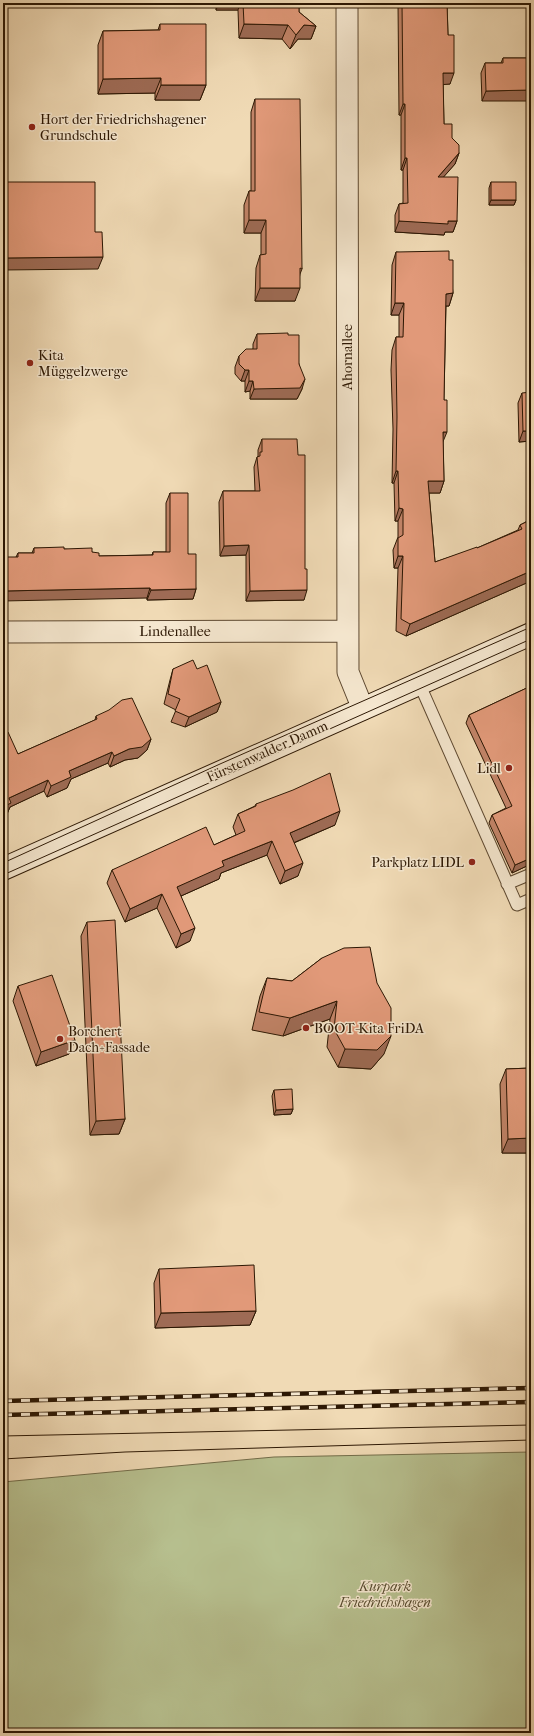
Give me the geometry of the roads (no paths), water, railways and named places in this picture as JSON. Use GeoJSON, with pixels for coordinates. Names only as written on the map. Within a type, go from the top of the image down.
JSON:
{"type":"FeatureCollection","features":[{"type":"Feature","properties":{"kind":"main road","name":"Fürstenwalder Damm"},"geometry":{"type":"LineString","coordinates":[[3,869],[531,634]]}},
{"type":"Feature","properties":{"kind":"street","name":"Ahornallee"},"geometry":{"type":"LineString","coordinates":[[347,3],[347,631],[348,672],[363,708]]}},
{"type":"Feature","properties":{"kind":"street","name":"Lindenallee"},"geometry":{"type":"LineString","coordinates":[[3,632],[347,631]]}},
{"type":"Feature","properties":{"kind":"lane"},"geometry":{"type":"LineString","coordinates":[[419,683],[517,905],[531,899]]}},
{"type":"Feature","properties":{"kind":"lane"},"geometry":{"type":"LineString","coordinates":[[507,884],[531,874]]}},
{"type":"Feature","properties":{"kind":"tram line"},"geometry":{"type":"LineString","coordinates":[[3,863],[220,764],[531,627]]}},
{"type":"Feature","properties":{"kind":"tram line"},"geometry":{"type":"LineString","coordinates":[[3,875],[531,639]]}},
{"type":"Feature","properties":{"kind":"tram line"},"geometry":{"type":"LineString","coordinates":[[3,1436],[531,1425]]}},
{"type":"Feature","properties":{"kind":"tram line"},"geometry":{"type":"LineString","coordinates":[[3,1459],[125,1452],[531,1440]]}},
{"type":"Feature","properties":{"kind":"railway"},"geometry":{"type":"LineString","coordinates":[[3,1401],[531,1388]]}},
{"type":"Feature","properties":{"kind":"railway"},"geometry":{"type":"LineString","coordinates":[[3,1415],[531,1402]]}},
{"type":"Feature","properties":{"kind":"place","name":"Hort der Friedrichshagener Grundschule"},"geometry":{"type":"Point","coordinates":[32,127]}},
{"type":"Feature","properties":{"kind":"place","name":"Kita Müggelzwerge"},"geometry":{"type":"Point","coordinates":[30,363]}},
{"type":"Feature","properties":{"kind":"place","name":"Lidl"},"geometry":{"type":"Point","coordinates":[509,768]}},
{"type":"Feature","properties":{"kind":"place","name":"Parkplatz LIDL"},"geometry":{"type":"Point","coordinates":[472,862]}},
{"type":"Feature","properties":{"kind":"place","name":"BOOT-Kita FriDA"},"geometry":{"type":"Point","coordinates":[306,1028]}},
{"type":"Feature","properties":{"kind":"place","name":"Borchert Dach+Fassade"},"geometry":{"type":"Point","coordinates":[60,1039]}},
{"type":"Feature","properties":{"kind":"park label","name":"Kurpark Friedrichshagen"},"geometry":{"type":"Point","coordinates":[385,1594]}}]}
